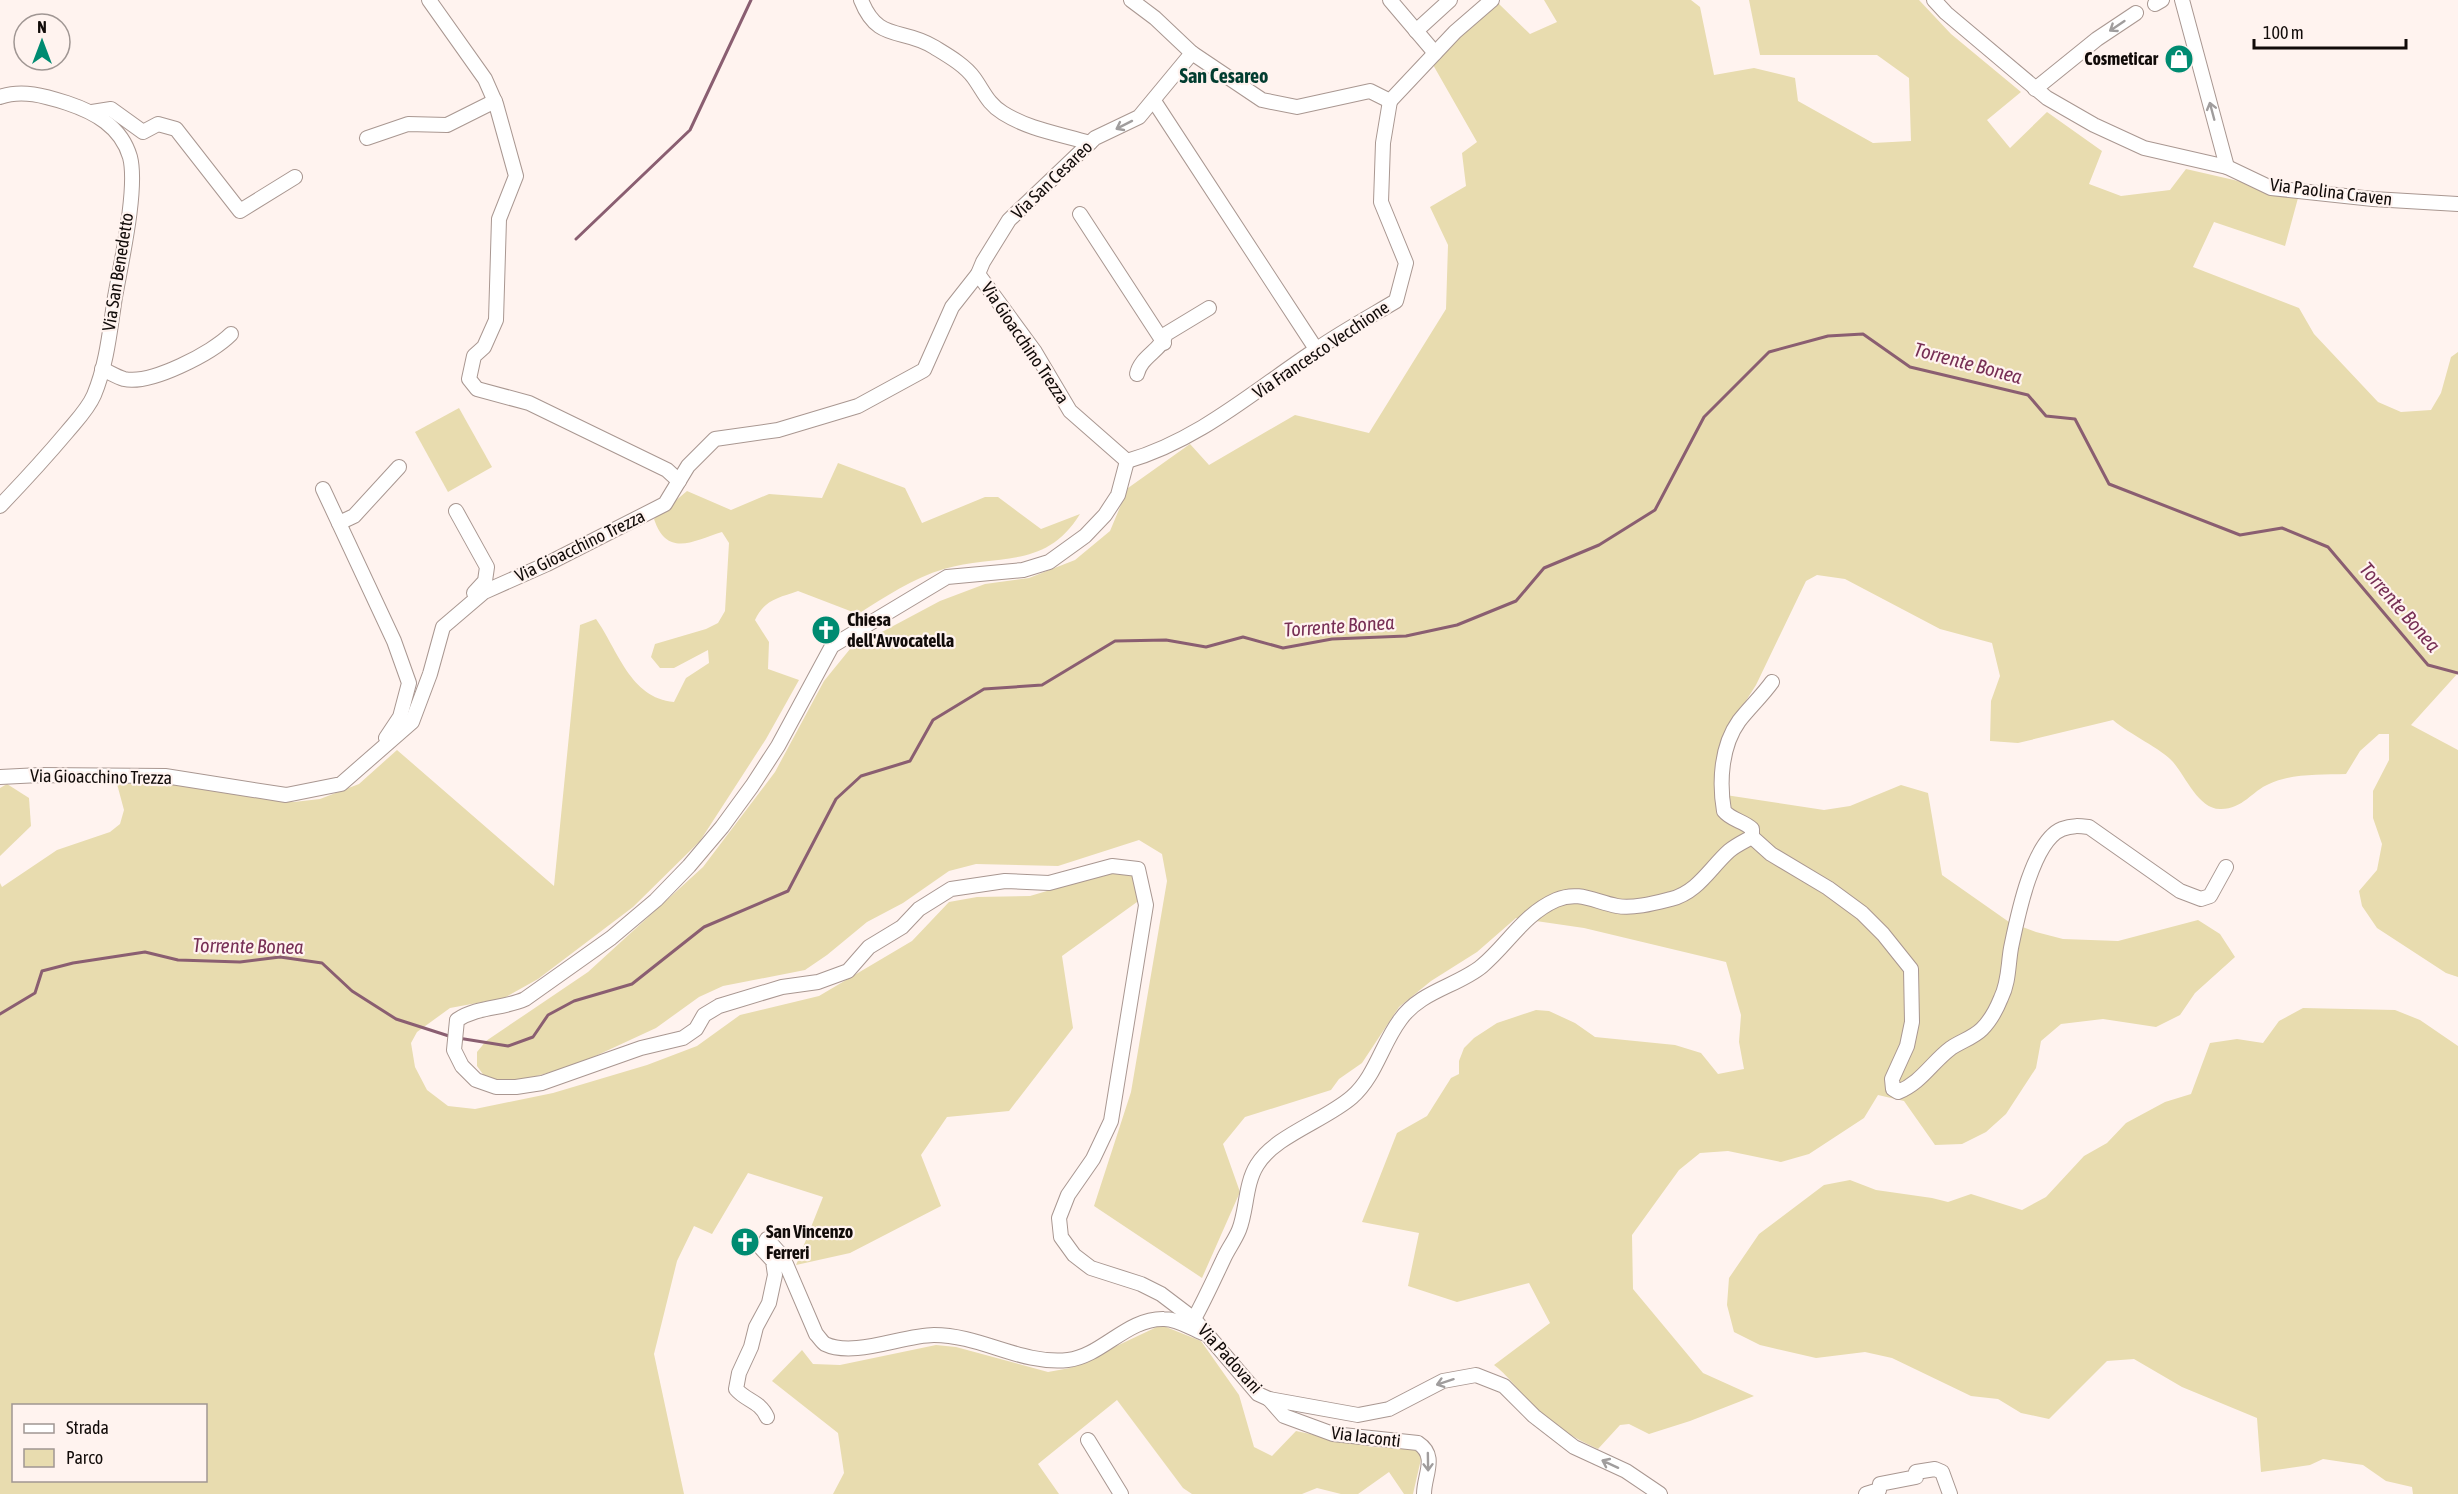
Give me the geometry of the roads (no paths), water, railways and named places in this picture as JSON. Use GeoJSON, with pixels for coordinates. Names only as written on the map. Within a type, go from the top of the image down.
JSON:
{"type":"FeatureCollection","features":[{"type":"Feature","properties":{"kind":"street"},"geometry":{"type":"LineString","coordinates":[[429,0],[485,79],[495,101],[516,176],[499,219],[496,320],[484,347],[474,356],[469,379],[477,389],[529,403],[667,470],[679,481]]}},
{"type":"Feature","properties":{"kind":"street"},"geometry":{"type":"LineString","coordinates":[[861,0],[874,24],[888,32],[927,42],[950,57],[974,77],[988,102],[1003,113],[1060,136],[1090,144]]}},
{"type":"Feature","properties":{"kind":"street"},"geometry":{"type":"LineString","coordinates":[[1131,0],[1155,18],[1192,53],[1262,100],[1297,107],[1370,91],[1390,102],[1455,32],[1492,0]]}},
{"type":"Feature","properties":{"kind":"street"},"geometry":{"type":"LineString","coordinates":[[1390,0],[1435,53]]}},
{"type":"Feature","properties":{"kind":"street"},"geometry":{"type":"LineString","coordinates":[[1416,31],[1450,0]]}},
{"type":"Feature","properties":{"kind":"street","name":"Via Paolina Craven"},"geometry":{"type":"LineString","coordinates":[[1934,0],[1946,14],[2036,89],[2094,125],[2144,148],[2227,167],[2271,188],[2373,199],[2458,204]]}},
{"type":"Feature","properties":{"kind":"street"},"geometry":{"type":"LineString","coordinates":[[2182,0],[2227,167]]}},
{"type":"Feature","properties":{"kind":"street"},"geometry":{"type":"LineString","coordinates":[[2036,89],[2097,39],[2136,13]]}},
{"type":"Feature","properties":{"kind":"street","name":"Via San Cesareo"},"geometry":{"type":"LineString","coordinates":[[978,274],[1009,220],[1095,138],[1139,117],[1192,53]]}},
{"type":"Feature","properties":{"kind":"street","name":"Via San Benedetto"},"geometry":{"type":"LineString","coordinates":[[0,97],[12,93],[40,95],[92,112],[105,119],[126,147],[130,156],[131,172],[125,240],[102,369],[94,395],[50,452],[0,506]]}},
{"type":"Feature","properties":{"kind":"street"},"geometry":{"type":"LineString","coordinates":[[367,138],[408,124],[447,125],[495,101]]}},
{"type":"Feature","properties":{"kind":"street"},"geometry":{"type":"LineString","coordinates":[[1154,101],[1316,349]]}},
{"type":"Feature","properties":{"kind":"street","name":"Via Francesco Vecchione"},"geometry":{"type":"LineString","coordinates":[[1127,461],[1162,449],[1241,404],[1316,349],[1396,301],[1406,264],[1381,202],[1383,143],[1390,102]]}},
{"type":"Feature","properties":{"kind":"street"},"geometry":{"type":"LineString","coordinates":[[92,112],[111,109],[143,132],[158,124],[176,129],[240,211],[295,177]]}},
{"type":"Feature","properties":{"kind":"street"},"geometry":{"type":"LineString","coordinates":[[1080,214],[1164,343]]}},
{"type":"Feature","properties":{"kind":"street","name":"Via Gioacchino Trezza"},"geometry":{"type":"LineString","coordinates":[[0,777],[165,776],[286,795],[341,784],[412,722],[430,674],[443,627],[484,591],[547,564],[665,504],[688,466],[715,439],[778,430],[858,406],[924,370],[952,307],[978,274],[1035,352],[1070,411],[1127,461]]}},
{"type":"Feature","properties":{"kind":"street"},"geometry":{"type":"LineString","coordinates":[[1137,374],[1140,364],[1164,343],[1166,334],[1209,308]]}},
{"type":"Feature","properties":{"kind":"street"},"geometry":{"type":"LineString","coordinates":[[102,369],[124,379],[151,376],[174,370],[224,341],[231,334]]}},
{"type":"Feature","properties":{"kind":"street","name":"Via Padovani"},"geometry":{"type":"LineString","coordinates":[[1127,461],[1118,495],[1106,514],[1085,536],[1049,562],[1023,570],[947,577],[832,646],[778,746],[752,786],[702,850],[656,900],[611,938],[525,999],[516,1003],[477,1010],[457,1020],[454,1050],[462,1066],[476,1080],[496,1087],[542,1083],[641,1048],[682,1038],[696,1029],[704,1015],[719,1006],[782,987],[818,982],[848,971],[869,947],[902,927],[919,909],[951,890],[1005,881],[1049,883],[1112,866],[1138,869],[1146,905],[1111,1121],[1093,1159],[1068,1195],[1059,1218],[1061,1238],[1074,1255],[1091,1268],[1141,1284],[1161,1294],[1194,1319],[1258,1394],[1269,1399],[1358,1415],[1389,1409],[1443,1381],[1476,1375],[1504,1386],[1534,1416],[1574,1447],[1626,1471],[1660,1494]]}},
{"type":"Feature","properties":{"kind":"street"},"geometry":{"type":"LineString","coordinates":[[339,523],[354,516],[399,467]]}},
{"type":"Feature","properties":{"kind":"street","name":"Via Gioacchino Trezza"},"geometry":{"type":"LineString","coordinates":[[323,489],[394,641],[409,683],[400,717],[371,760]]}},
{"type":"Feature","properties":{"kind":"street","name":"Via Gioacchino Trezza"},"geometry":{"type":"LineString","coordinates":[[456,511],[487,567],[485,581],[456,608],[459,613]]}},
{"type":"Feature","properties":{"kind":"street"},"geometry":{"type":"LineString","coordinates":[[1772,682],[1738,722],[1728,742],[1724,755],[1724,811],[1728,816],[1746,823],[1752,829],[1752,837],[1771,854],[1836,893],[1862,913],[1883,934],[1911,969],[1912,1022],[1907,1046],[1892,1079],[1893,1089],[1898,1092],[1922,1077],[1951,1048],[1977,1034],[1995,1010],[2006,985],[2011,948],[2030,874],[2037,856],[2060,829],[2075,825],[2090,827],[2180,891],[2201,899],[2210,896],[2226,867]]}},
{"type":"Feature","properties":{"kind":"street"},"geometry":{"type":"LineString","coordinates":[[1194,1319],[1239,1231],[1256,1166],[1268,1151],[1353,1096],[1370,1075],[1400,1019],[1417,1003],[1483,965],[1515,930],[1536,912],[1555,901],[1571,895],[1581,895],[1619,906],[1672,899],[1697,886],[1729,851],[1752,837]]}},
{"type":"Feature","properties":{"kind":"street"},"geometry":{"type":"LineString","coordinates":[[767,1417],[757,1402],[743,1397],[736,1389],[739,1373],[751,1347],[756,1327],[768,1303],[775,1275],[773,1261],[762,1249],[767,1239],[783,1257],[816,1334],[825,1344],[842,1348],[862,1348],[931,1335],[952,1335],[1034,1359],[1070,1360],[1101,1346],[1134,1326],[1151,1320],[1166,1319],[1182,1323],[1206,1334]]}},
{"type":"Feature","properties":{"kind":"street","name":"Via Iaconti"},"geometry":{"type":"LineString","coordinates":[[1269,1399],[1284,1416],[1333,1434],[1418,1443],[1425,1447],[1430,1463],[1424,1494]]}},
{"type":"Feature","properties":{"kind":"street"},"geometry":{"type":"LineString","coordinates":[[1088,1440],[1121,1494]]}},
{"type":"Feature","properties":{"kind":"street"},"geometry":{"type":"LineString","coordinates":[[1866,1494],[1879,1490],[1880,1484],[1916,1477],[1916,1472],[1935,1469],[1942,1472],[1950,1494]]}},
{"type":"Feature","properties":{"kind":"waterway"},"geometry":{"type":"LineString","coordinates":[[576,239],[690,130],[751,0]]}},
{"type":"Feature","properties":{"kind":"waterway","name":"Torrente Bonea"},"geometry":{"type":"LineString","coordinates":[[458,1038],[508,1046],[533,1037],[548,1015],[574,1001],[632,984],[704,927],[788,891],[836,799],[861,776],[910,761],[933,720],[984,689],[1042,685],[1115,641],[1166,640],[1206,647],[1243,637],[1283,648],[1332,639],[1406,636],[1457,625],[1516,601],[1544,568],[1599,545],[1655,510],[1704,417],[1769,352],[1828,336],[1863,334],[1910,367],[2028,395],[2046,416],[2075,419],[2109,484],[2240,535],[2282,528],[2328,547],[2428,665],[2458,673]]}},
{"type":"Feature","properties":{"kind":"waterway","name":"Torrente Bonea"},"geometry":{"type":"LineString","coordinates":[[0,1014],[35,993],[42,971],[73,963],[145,952],[178,960],[240,962],[280,957],[322,963],[352,991],[396,1019],[452,1037]]}},
{"type":"Feature","properties":{"kind":"place","name":"Cosmeticar"},"geometry":{"type":"Point","coordinates":[2179,59]}},
{"type":"Feature","properties":{"kind":"place","name":"Chiesa dell'Avvocatella"},"geometry":{"type":"Point","coordinates":[826,630]}},
{"type":"Feature","properties":{"kind":"place","name":"San Vincenzo Ferreri"},"geometry":{"type":"Point","coordinates":[745,1242]}},
{"type":"Feature","properties":{"kind":"district","name":"San Cesareo"},"geometry":{"type":"Point","coordinates":[1224,76]}}]}
